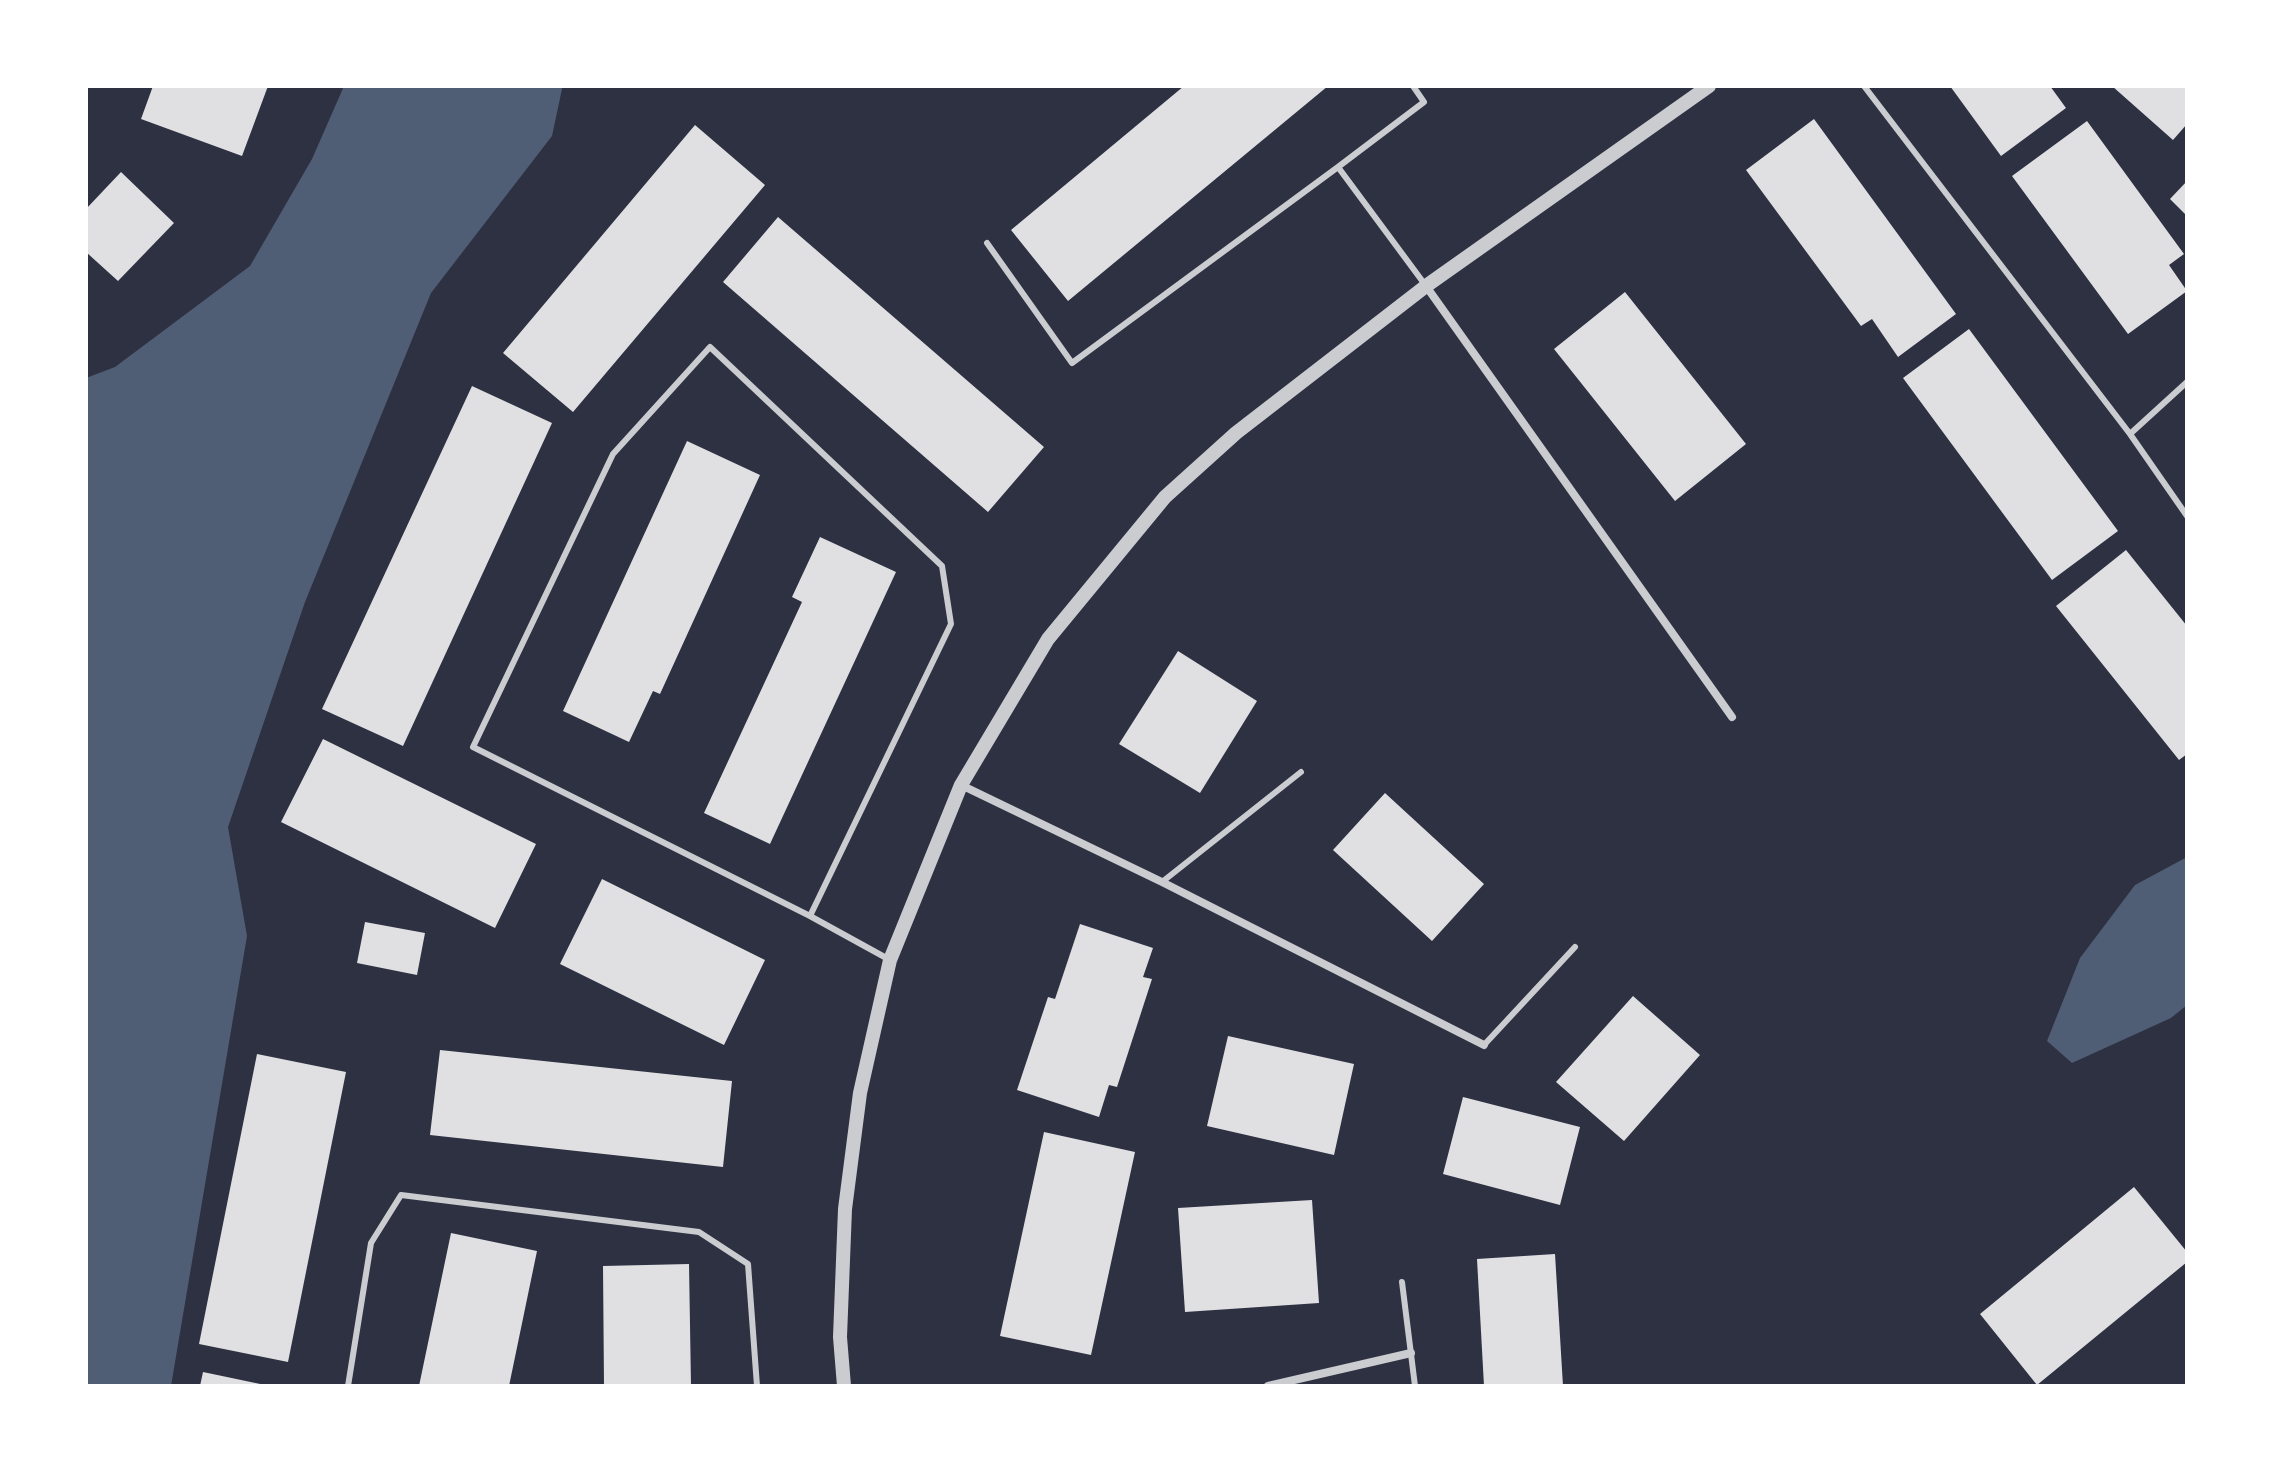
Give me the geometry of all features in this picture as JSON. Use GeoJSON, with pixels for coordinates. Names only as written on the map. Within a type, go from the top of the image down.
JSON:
{"type":"FeatureCollection","features":[{"type":"Feature","properties":{"kind":"street"},"geometry":{"type":"LineString","coordinates":[[844,1386],[840,1337],[845,1209],[860,1093],[890,960],[961,785],[1048,639],[1165,497],[1236,433],[1426,286],[1709,86]]}},
{"type":"Feature","properties":{"kind":"street"},"geometry":{"type":"LineString","coordinates":[[1426,286],[1732,717]]}},
{"type":"Feature","properties":{"kind":"street"},"geometry":{"type":"LineString","coordinates":[[961,785],[1162,882],[1484,1045]]}},
{"type":"Feature","properties":{"kind":"street"},"geometry":{"type":"LineString","coordinates":[[1268,1386],[1411,1353]]}},
{"type":"Feature","properties":{"kind":"lane"},"geometry":{"type":"LineString","coordinates":[[987,243],[1072,363],[1424,102],[1413,86]]}},
{"type":"Feature","properties":{"kind":"lane"},"geometry":{"type":"LineString","coordinates":[[1864,86],[2130,434],[2187,516]]}},
{"type":"Feature","properties":{"kind":"lane"},"geometry":{"type":"LineString","coordinates":[[1338,167],[1426,286]]}},
{"type":"Feature","properties":{"kind":"lane"},"geometry":{"type":"LineString","coordinates":[[810,916],[951,624],[942,566],[710,347],[613,454],[473,747],[810,916],[890,960]]}},
{"type":"Feature","properties":{"kind":"lane"},"geometry":{"type":"LineString","coordinates":[[2130,434],[2187,382]]}},
{"type":"Feature","properties":{"kind":"lane"},"geometry":{"type":"LineString","coordinates":[[1162,882],[1301,772]]}},
{"type":"Feature","properties":{"kind":"lane"},"geometry":{"type":"LineString","coordinates":[[1484,1045],[1575,947]]}},
{"type":"Feature","properties":{"kind":"lane"},"geometry":{"type":"LineString","coordinates":[[348,1386],[371,1243],[401,1195],[699,1232],[748,1264],[757,1386]]}},
{"type":"Feature","properties":{"kind":"lane"},"geometry":{"type":"LineString","coordinates":[[1402,1282],[1415,1386]]}},
{"type":"Feature","properties":{"kind":"water"},"geometry":{"type":"Polygon","coordinates":[[[344,86],[561,86],[562,89],[552,136],[431,293],[305,602],[228,827],[247,936],[171,1386],[86,1386],[86,378],[115,367],[250,266],[312,159],[344,86]]]}},
{"type":"Feature","properties":{"kind":"water"},"geometry":{"type":"Polygon","coordinates":[[[2187,857],[2187,1005],[2171,1018],[2072,1063],[2047,1041],[2080,958],[2135,885],[2187,857]]]}},
{"type":"Feature","properties":{"kind":"building"},"geometry":{"type":"Polygon","coordinates":[[[153,86],[268,86],[242,156],[141,119],[153,86]]]}},
{"type":"Feature","properties":{"kind":"building"},"geometry":{"type":"Polygon","coordinates":[[[1184,86],[1328,86],[1068,301],[1011,230],[1184,86]]]}},
{"type":"Feature","properties":{"kind":"building"},"geometry":{"type":"Polygon","coordinates":[[[1950,86],[2050,86],[2066,108],[2001,156],[1950,86]]]}},
{"type":"Feature","properties":{"kind":"building"},"geometry":{"type":"Polygon","coordinates":[[[2112,86],[2187,86],[2187,124],[2173,140],[2112,86]]]}},
{"type":"Feature","properties":{"kind":"building"},"geometry":{"type":"Polygon","coordinates":[[[1814,119],[1956,314],[1898,357],[1872,319],[1861,326],[1746,170],[1814,119]]]}},
{"type":"Feature","properties":{"kind":"building"},"geometry":{"type":"Polygon","coordinates":[[[2087,121],[2184,254],[2169,265],[2187,291],[2128,334],[2012,176],[2087,121]]]}},
{"type":"Feature","properties":{"kind":"building"},"geometry":{"type":"Polygon","coordinates":[[[695,125],[765,185],[573,412],[503,353],[695,125]]]}},
{"type":"Feature","properties":{"kind":"building"},"geometry":{"type":"Polygon","coordinates":[[[121,172],[174,223],[118,281],[86,252],[86,209],[121,172]]]}},
{"type":"Feature","properties":{"kind":"building"},"geometry":{"type":"Polygon","coordinates":[[[2187,181],[2187,216],[2170,199],[2187,181]]]}},
{"type":"Feature","properties":{"kind":"building"},"geometry":{"type":"Polygon","coordinates":[[[778,217],[1044,447],[988,512],[723,282],[778,217]]]}},
{"type":"Feature","properties":{"kind":"building"},"geometry":{"type":"Polygon","coordinates":[[[1625,292],[1746,444],[1675,501],[1554,349],[1625,292]]]}},
{"type":"Feature","properties":{"kind":"building"},"geometry":{"type":"Polygon","coordinates":[[[1969,329],[2118,531],[2052,580],[1903,378],[1969,329]]]}},
{"type":"Feature","properties":{"kind":"building"},"geometry":{"type":"Polygon","coordinates":[[[472,386],[552,423],[403,746],[322,709],[472,386]]]}},
{"type":"Feature","properties":{"kind":"building"},"geometry":{"type":"Polygon","coordinates":[[[687,441],[760,475],[660,694],[653,691],[629,742],[563,711],[687,441]]]}},
{"type":"Feature","properties":{"kind":"building"},"geometry":{"type":"Polygon","coordinates":[[[820,537],[896,572],[770,844],[704,813],[802,602],[792,597],[820,537]]]}},
{"type":"Feature","properties":{"kind":"building"},"geometry":{"type":"Polygon","coordinates":[[[2126,550],[2187,626],[2187,754],[2179,760],[2056,606],[2126,550]]]}},
{"type":"Feature","properties":{"kind":"building"},"geometry":{"type":"Polygon","coordinates":[[[1178,651],[1257,701],[1200,793],[1119,744],[1178,651]]]}},
{"type":"Feature","properties":{"kind":"building"},"geometry":{"type":"Polygon","coordinates":[[[323,739],[536,844],[495,928],[281,822],[323,739]]]}},
{"type":"Feature","properties":{"kind":"building"},"geometry":{"type":"Polygon","coordinates":[[[1385,793],[1484,884],[1432,941],[1333,850],[1385,793]]]}},
{"type":"Feature","properties":{"kind":"building"},"geometry":{"type":"Polygon","coordinates":[[[602,879],[765,960],[724,1045],[560,964],[602,879]]]}},
{"type":"Feature","properties":{"kind":"building"},"geometry":{"type":"Polygon","coordinates":[[[365,922],[425,933],[417,975],[357,963],[365,922]]]}},
{"type":"Feature","properties":{"kind":"building"},"geometry":{"type":"Polygon","coordinates":[[[1080,924],[1153,948],[1143,977],[1152,979],[1117,1087],[1109,1085],[1099,1117],[1017,1090],[1048,997],[1055,999],[1080,924]]]}},
{"type":"Feature","properties":{"kind":"building"},"geometry":{"type":"Polygon","coordinates":[[[1633,996],[1700,1055],[1624,1141],[1556,1082],[1633,996]]]}},
{"type":"Feature","properties":{"kind":"building"},"geometry":{"type":"Polygon","coordinates":[[[1228,1036],[1354,1064],[1334,1155],[1207,1126],[1228,1036]]]}},
{"type":"Feature","properties":{"kind":"building"},"geometry":{"type":"Polygon","coordinates":[[[440,1050],[732,1081],[723,1167],[430,1135],[440,1050]]]}},
{"type":"Feature","properties":{"kind":"building"},"geometry":{"type":"Polygon","coordinates":[[[257,1054],[346,1072],[288,1362],[199,1344],[257,1054]]]}},
{"type":"Feature","properties":{"kind":"building"},"geometry":{"type":"Polygon","coordinates":[[[1463,1097],[1580,1127],[1560,1205],[1443,1174],[1463,1097]]]}},
{"type":"Feature","properties":{"kind":"building"},"geometry":{"type":"Polygon","coordinates":[[[1044,1132],[1135,1152],[1091,1355],[1000,1336],[1044,1132]]]}},
{"type":"Feature","properties":{"kind":"building"},"geometry":{"type":"Polygon","coordinates":[[[2134,1187],[2187,1252],[2187,1262],[2037,1385],[1980,1314],[2134,1187]]]}},
{"type":"Feature","properties":{"kind":"building"},"geometry":{"type":"Polygon","coordinates":[[[1312,1200],[1319,1303],[1185,1312],[1178,1208],[1312,1200]]]}},
{"type":"Feature","properties":{"kind":"building"},"geometry":{"type":"Polygon","coordinates":[[[451,1233],[537,1251],[509,1386],[419,1386],[451,1233]]]}},
{"type":"Feature","properties":{"kind":"building"},"geometry":{"type":"Polygon","coordinates":[[[1555,1254],[1563,1386],[1484,1386],[1477,1259],[1555,1254]]]}},
{"type":"Feature","properties":{"kind":"building"},"geometry":{"type":"Polygon","coordinates":[[[689,1264],[691,1386],[604,1386],[603,1266],[689,1264]]]}},
{"type":"Feature","properties":{"kind":"building"},"geometry":{"type":"Polygon","coordinates":[[[203,1372],[265,1385],[265,1386],[200,1386],[203,1372]]]}}]}
